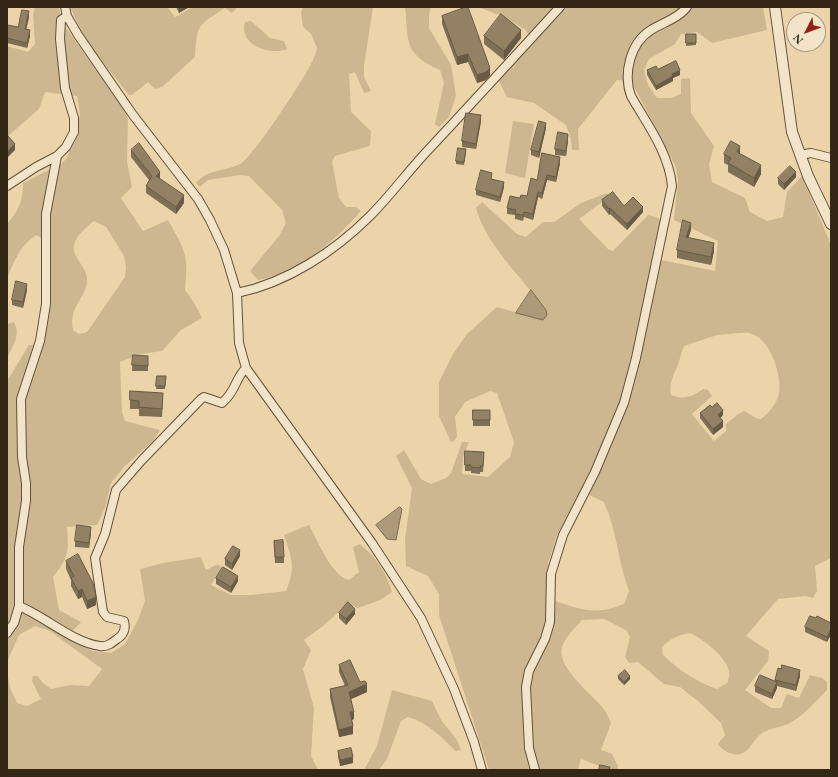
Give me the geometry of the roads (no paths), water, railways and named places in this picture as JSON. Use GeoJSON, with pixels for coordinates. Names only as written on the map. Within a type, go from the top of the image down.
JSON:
{"type":"FeatureCollection","features":[{"type":"Feature","properties":{"kind":"street"},"geometry":{"type":"LineString","coordinates":[[65,7],[67,16],[78,35],[133,115],[198,199],[224,250],[237,293],[239,343],[246,368],[372,543],[421,618],[454,689],[474,742],[482,770]]}},
{"type":"Feature","properties":{"kind":"street"},"geometry":{"type":"LineString","coordinates":[[237,293],[264,285],[296,270],[318,257],[370,216],[417,162],[560,7]]}},
{"type":"Feature","properties":{"kind":"street"},"geometry":{"type":"LineString","coordinates":[[535,770],[529,748],[526,687],[529,671],[545,639],[550,622],[551,574],[563,534],[595,472],[624,403],[639,344],[672,186],[666,158],[631,96],[627,85],[626,76],[632,55],[643,37],[650,31],[685,10],[687,7]]}},
{"type":"Feature","properties":{"kind":"street"},"geometry":{"type":"LineString","coordinates":[[775,7],[792,132],[818,201],[831,224]]}},
{"type":"Feature","properties":{"kind":"street"},"geometry":{"type":"LineString","coordinates":[[7,186],[36,167],[57,156],[66,147],[74,132],[74,118],[65,88],[60,39],[61,20],[67,16]]}},
{"type":"Feature","properties":{"kind":"street"},"geometry":{"type":"LineString","coordinates":[[800,155],[811,153],[831,158]]}},
{"type":"Feature","properties":{"kind":"street"},"geometry":{"type":"LineString","coordinates":[[7,633],[14,623],[19,606],[19,548],[26,500],[26,483],[22,457],[21,399],[40,341],[46,304],[46,214],[57,156]]}},
{"type":"Feature","properties":{"kind":"street"},"geometry":{"type":"LineString","coordinates":[[19,606],[36,613],[77,638],[101,646],[110,644],[122,636],[126,627],[124,621],[107,617],[103,612],[96,558],[105,534],[116,490],[137,465],[204,396],[222,402],[232,393],[241,372],[246,368]]}}]}
